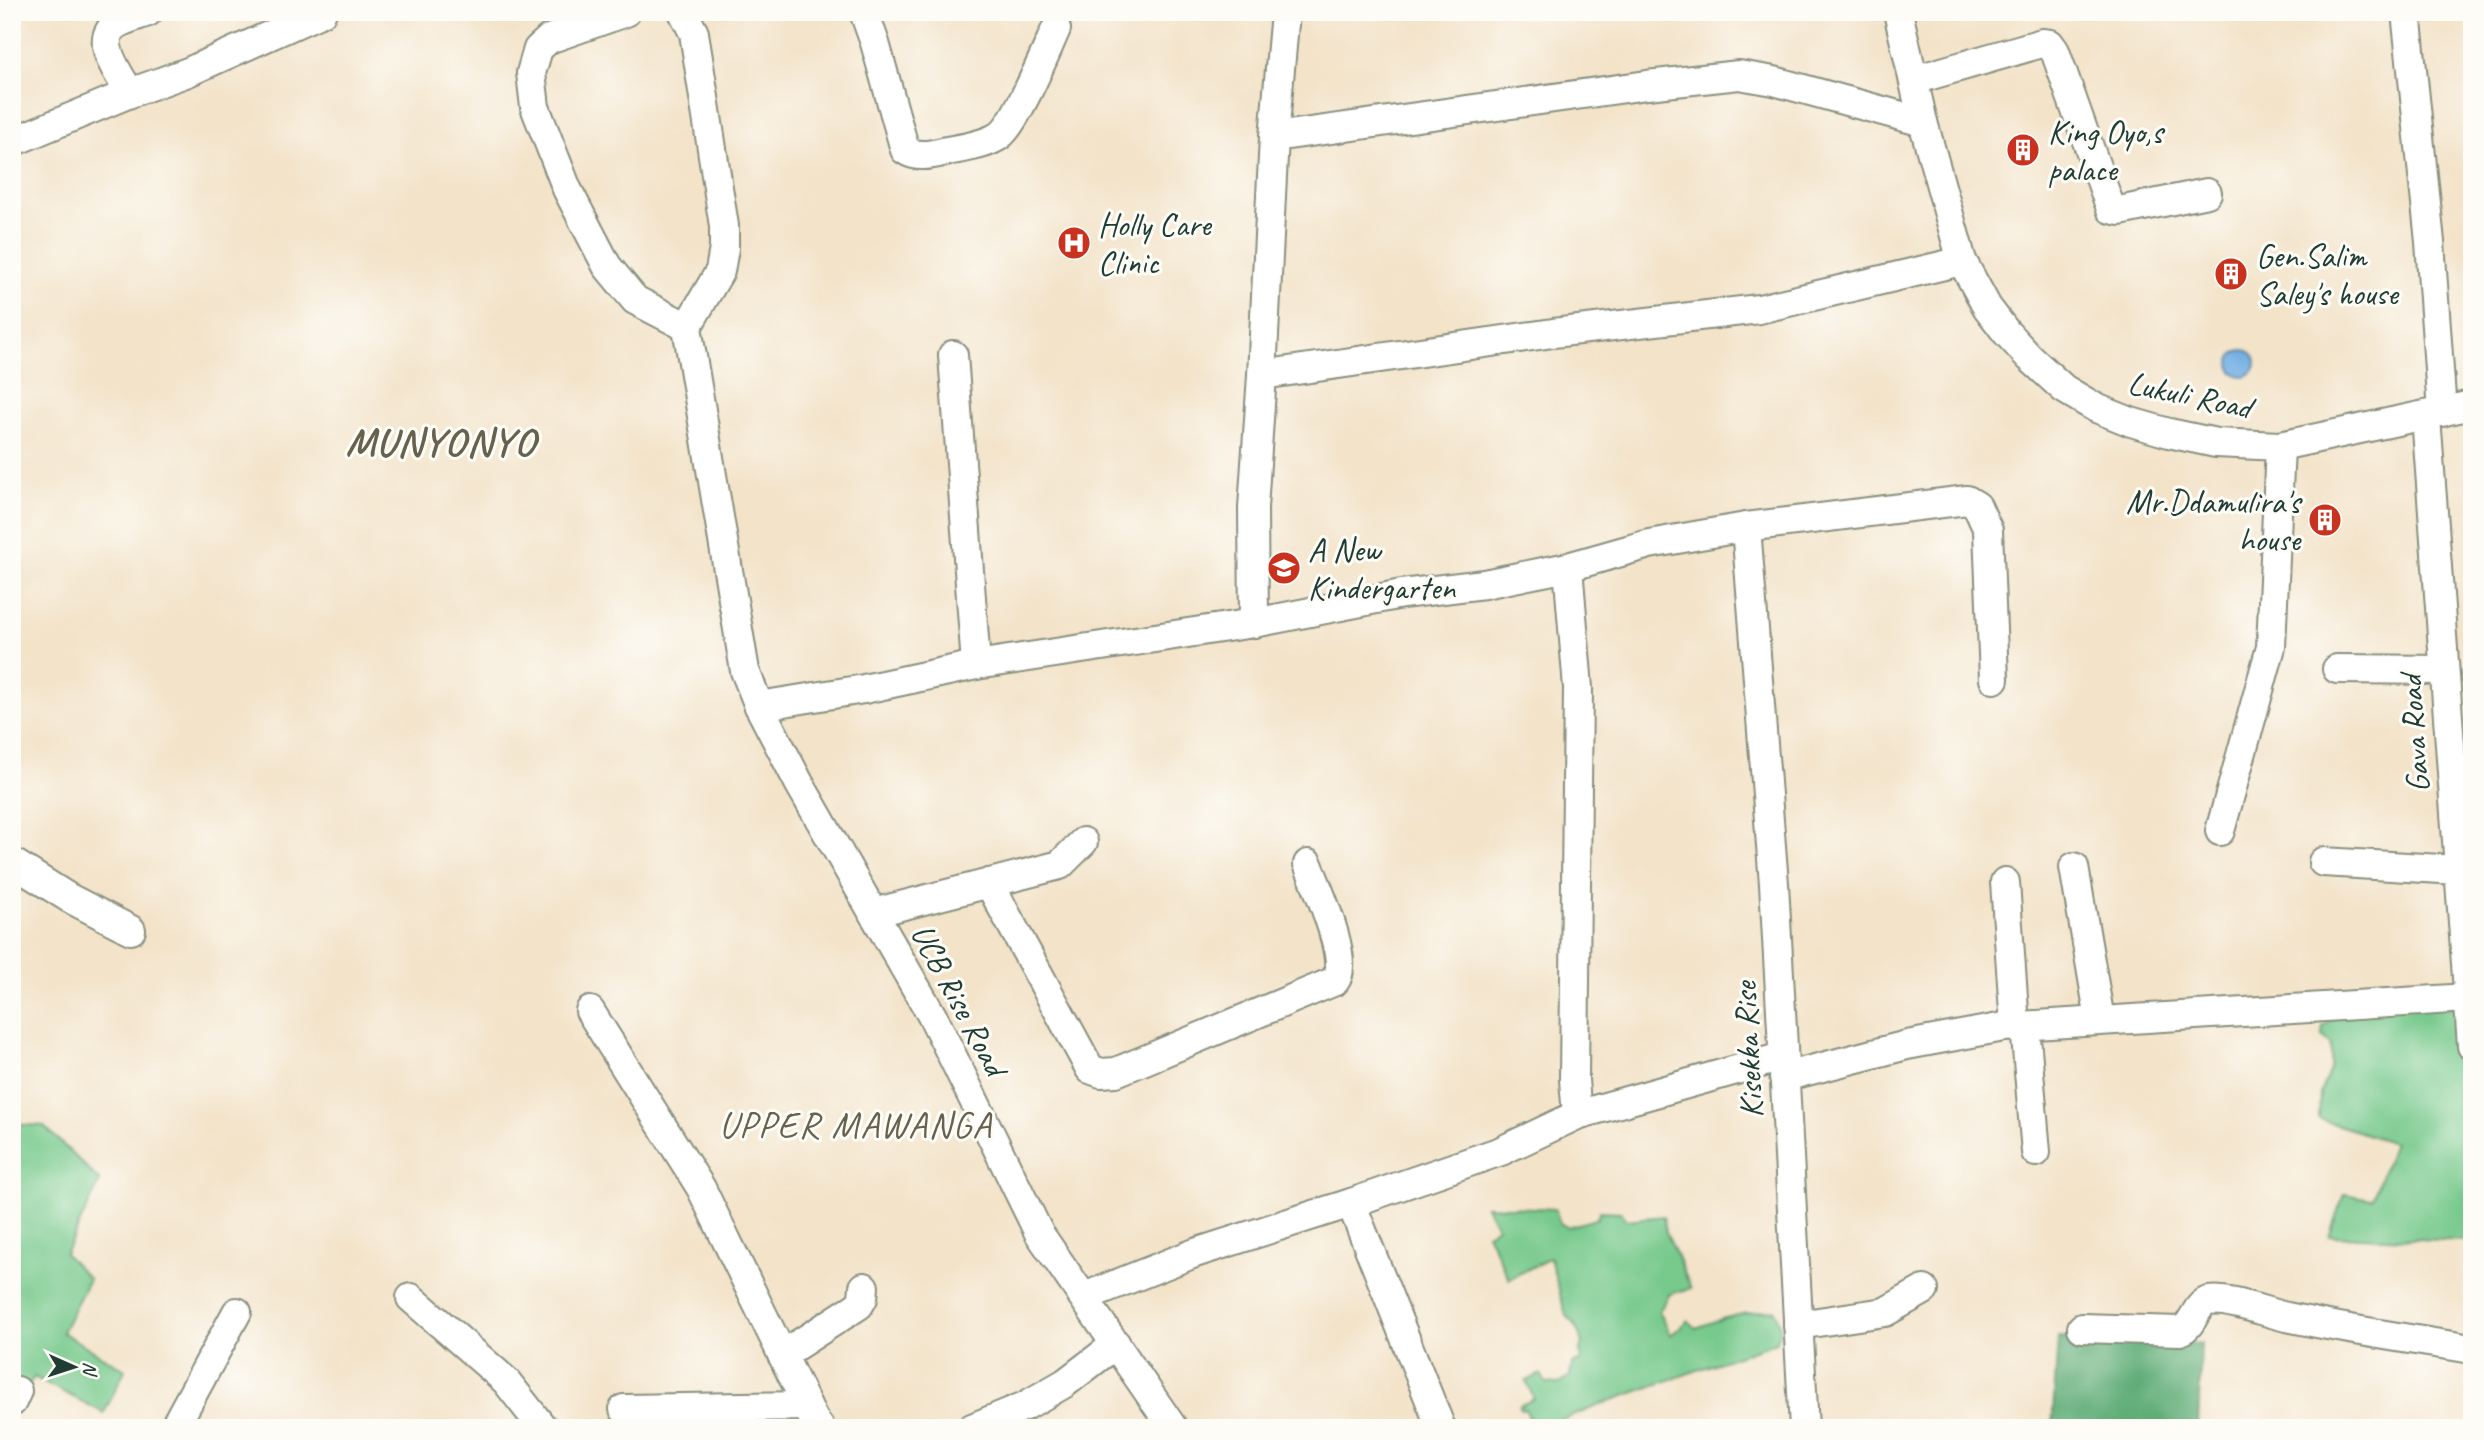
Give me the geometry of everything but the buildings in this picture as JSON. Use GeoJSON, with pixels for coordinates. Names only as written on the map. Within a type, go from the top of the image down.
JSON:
{"type":"FeatureCollection","features":[{"type":"Feature","properties":{"kind":"street"},"geometry":{"type":"LineString","coordinates":[[130,93],[108,50],[107,37],[114,26],[148,12]]}},
{"type":"Feature","properties":{"kind":"street"},"geometry":{"type":"LineString","coordinates":[[12,142],[188,72],[322,12]]}},
{"type":"Feature","properties":{"kind":"street"},"geometry":{"type":"LineString","coordinates":[[626,12],[549,39],[538,49],[531,73],[535,107],[568,189],[607,266],[635,300],[687,327],[720,271],[724,226],[694,33],[683,12]]}},
{"type":"Feature","properties":{"kind":"street"},"geometry":{"type":"LineString","coordinates":[[864,12],[905,150],[922,156],[966,147],[1000,135],[1018,108],[1056,29]]}},
{"type":"Feature","properties":{"kind":"street"},"geometry":{"type":"LineString","coordinates":[[1254,623],[1253,508],[1274,137],[1285,12]]}},
{"type":"Feature","properties":{"kind":"street","name":"Lukuli Road"},"geometry":{"type":"LineString","coordinates":[[1898,12],[1923,122],[1962,261],[1987,307],[2006,332],[2064,389],[2132,422],[2169,433],[2216,443],[2280,446],[2472,405]]}},
{"type":"Feature","properties":{"kind":"street","name":"Gava Road"},"geometry":{"type":"LineString","coordinates":[[2406,12],[2430,242],[2443,670],[2472,1046]]}},
{"type":"Feature","properties":{"kind":"street"},"geometry":{"type":"LineString","coordinates":[[1914,80],[2042,43],[2050,44],[2111,209],[2119,211],[2207,193]]}},
{"type":"Feature","properties":{"kind":"street"},"geometry":{"type":"LineString","coordinates":[[1274,137],[1647,85],[1739,75],[1774,81],[1923,122]]}},
{"type":"Feature","properties":{"kind":"street"},"geometry":{"type":"LineString","coordinates":[[1262,375],[1553,333],[1759,309],[1962,261]]}},
{"type":"Feature","properties":{"kind":"street","name":"UCB Rise Road"},"geometry":{"type":"LineString","coordinates":[[687,327],[745,671],[759,706],[799,783],[935,1021],[1039,1233],[1173,1428]]}},
{"type":"Feature","properties":{"kind":"street"},"geometry":{"type":"LineString","coordinates":[[953,355],[976,665]]}},
{"type":"Feature","properties":{"kind":"street"},"geometry":{"type":"LineString","coordinates":[[2220,831],[2271,647],[2280,446]]}},
{"type":"Feature","properties":{"kind":"street"},"geometry":{"type":"LineString","coordinates":[[759,706],[864,689],[976,665],[1254,623],[1402,594],[1484,584],[1568,567],[1648,544],[1746,527],[1967,500],[1978,506],[1988,530],[1994,679]]}},
{"type":"Feature","properties":{"kind":"street","name":"Kisekka Rise"},"geometry":{"type":"LineString","coordinates":[[1746,527],[1774,884],[1804,1428]]}},
{"type":"Feature","properties":{"kind":"street"},"geometry":{"type":"LineString","coordinates":[[1568,567],[1578,688],[1574,1080],[1577,1115]]}},
{"type":"Feature","properties":{"kind":"street"},"geometry":{"type":"LineString","coordinates":[[2337,669],[2443,670]]}},
{"type":"Feature","properties":{"kind":"street"},"geometry":{"type":"LineString","coordinates":[[873,913],[1060,865],[1083,842]]}},
{"type":"Feature","properties":{"kind":"street"},"geometry":{"type":"LineString","coordinates":[[12,862],[69,898],[131,930]]}},
{"type":"Feature","properties":{"kind":"street"},"geometry":{"type":"LineString","coordinates":[[2323,862],[2458,870]]}},
{"type":"Feature","properties":{"kind":"street"},"geometry":{"type":"LineString","coordinates":[[989,883],[1090,1069],[1101,1073],[1116,1072],[1335,981],[1340,975],[1340,962],[1328,915],[1308,864]]}},
{"type":"Feature","properties":{"kind":"street"},"geometry":{"type":"LineString","coordinates":[[2074,867],[2100,1020]]}},
{"type":"Feature","properties":{"kind":"street"},"geometry":{"type":"LineString","coordinates":[[2005,882],[2036,1152]]}},
{"type":"Feature","properties":{"kind":"street"},"geometry":{"type":"LineString","coordinates":[[1084,1297],[1195,1253],[1502,1151],[1577,1115],[1783,1067],[2020,1026],[2468,998]]}},
{"type":"Feature","properties":{"kind":"street"},"geometry":{"type":"LineString","coordinates":[[590,1010],[701,1188],[813,1417],[624,1409]]}},
{"type":"Feature","properties":{"kind":"street"},"geometry":{"type":"LineString","coordinates":[[1351,1203],[1441,1428]]}},
{"type":"Feature","properties":{"kind":"street"},"geometry":{"type":"LineString","coordinates":[[782,1355],[859,1305],[864,1287]]}},
{"type":"Feature","properties":{"kind":"street"},"geometry":{"type":"LineString","coordinates":[[1798,1325],[1885,1312],[1924,1290]]}},
{"type":"Feature","properties":{"kind":"street"},"geometry":{"type":"LineString","coordinates":[[411,1298],[506,1381],[543,1428]]}},
{"type":"Feature","properties":{"kind":"street"},"geometry":{"type":"LineString","coordinates":[[2082,1328],[2180,1331],[2186,1329],[2201,1305],[2211,1300],[2241,1304],[2336,1327],[2472,1349]]}},
{"type":"Feature","properties":{"kind":"street"},"geometry":{"type":"LineString","coordinates":[[174,1428],[237,1312]]}},
{"type":"Feature","properties":{"kind":"street"},"geometry":{"type":"LineString","coordinates":[[972,1428],[1025,1406],[1055,1389],[1116,1344]]}},
{"type":"Feature","properties":{"kind":"green space"},"geometry":{"type":"Polygon","coordinates":[[[2465,992],[2472,1066],[2472,1241],[2329,1236],[2344,1194],[2372,1199],[2394,1143],[2319,1119],[2320,1093],[2331,1067],[2331,1043],[2322,1036],[2323,1026],[2339,1016],[2465,992]]]}},
{"type":"Feature","properties":{"kind":"green space"},"geometry":{"type":"Polygon","coordinates":[[[12,1124],[44,1126],[100,1181],[65,1254],[89,1279],[62,1332],[125,1370],[104,1413],[34,1377],[16,1405],[12,1402],[12,1124]]]}},
{"type":"Feature","properties":{"kind":"green space"},"geometry":{"type":"Polygon","coordinates":[[[1486,1206],[1555,1209],[1560,1223],[1567,1227],[1596,1219],[1600,1211],[1621,1212],[1626,1220],[1663,1216],[1666,1232],[1691,1288],[1670,1294],[1659,1311],[1671,1335],[1688,1320],[1696,1328],[1735,1316],[1775,1310],[1780,1327],[1777,1342],[1542,1428],[1534,1428],[1525,1409],[1521,1410],[1519,1406],[1534,1399],[1526,1381],[1541,1374],[1546,1383],[1559,1384],[1570,1376],[1572,1364],[1581,1360],[1583,1342],[1573,1321],[1566,1316],[1550,1258],[1509,1279],[1487,1233],[1497,1227],[1486,1206]]]}},
{"type":"Feature","properties":{"kind":"green space"},"geometry":{"type":"Polygon","coordinates":[[[2058,1337],[2201,1344],[2198,1428],[2052,1428],[2058,1337]]]}},
{"type":"Feature","properties":{"kind":"water"},"geometry":{"type":"Polygon","coordinates":[[[2243,350],[2252,354],[2256,363],[2252,372],[2243,376],[2234,372],[2230,363],[2234,354],[2243,350]]]}},
{"type":"Feature","properties":{"kind":"place","name":"King Oyo,s palace"},"geometry":{"type":"Point","coordinates":[2023,150]}},
{"type":"Feature","properties":{"kind":"place","name":"Holly Care Clinic"},"geometry":{"type":"Point","coordinates":[1074,243]}},
{"type":"Feature","properties":{"kind":"place","name":"Gen.Salim Saley's house"},"geometry":{"type":"Point","coordinates":[2231,274]}},
{"type":"Feature","properties":{"kind":"place","name":"Mr.Ddamulira's house"},"geometry":{"type":"Point","coordinates":[2325,520]}},
{"type":"Feature","properties":{"kind":"place","name":"A New Kindergarten"},"geometry":{"type":"Point","coordinates":[1284,568]}},
{"type":"Feature","properties":{"kind":"district","name":"MUNYONYO"},"geometry":{"type":"Point","coordinates":[441,441]}},
{"type":"Feature","properties":{"kind":"district","name":"UPPER MAWANGA"},"geometry":{"type":"Point","coordinates":[856,1124]}}]}
